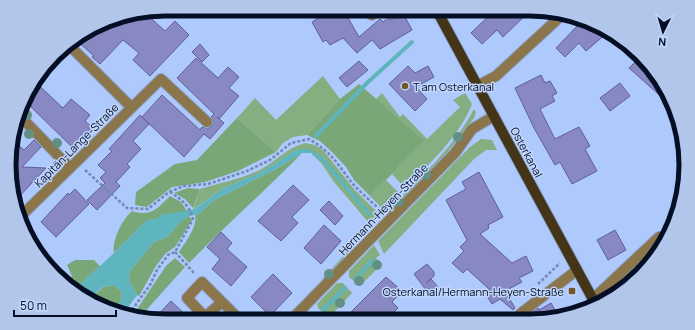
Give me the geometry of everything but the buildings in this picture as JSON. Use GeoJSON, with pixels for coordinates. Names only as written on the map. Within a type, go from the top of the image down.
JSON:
{"type":"FeatureCollection","features":[{"type":"Feature","properties":{"kind":"main road","name":"Osterkanal"},"geometry":{"type":"LineString","coordinates":[[440,16],[594,300]]}},
{"type":"Feature","properties":{"kind":"street"},"geometry":{"type":"LineString","coordinates":[[477,86],[496,76],[558,19]]}},
{"type":"Feature","properties":{"kind":"street","name":"Kapitän-Lange-Straße"},"geometry":{"type":"LineString","coordinates":[[72,48],[131,107]]}},
{"type":"Feature","properties":{"kind":"street","name":"Kapitän-Lange-Straße"},"geometry":{"type":"LineString","coordinates":[[24,213],[161,79],[207,122]]}},
{"type":"Feature","properties":{"kind":"street","name":"Hermann-Heyen-Straße"},"geometry":{"type":"LineString","coordinates":[[297,314],[391,220],[455,153],[472,130],[494,116]]}},
{"type":"Feature","properties":{"kind":"street"},"geometry":{"type":"LineString","coordinates":[[23,119],[73,164]]}},
{"type":"Feature","properties":{"kind":"street"},"geometry":{"type":"LineString","coordinates":[[601,296],[661,237]]}},
{"type":"Feature","properties":{"kind":"street"},"geometry":{"type":"LineString","coordinates":[[520,314],[577,270]]}},
{"type":"Feature","properties":{"kind":"street"},"geometry":{"type":"LineString","coordinates":[[202,314],[187,298],[202,282],[234,314]]}},
{"type":"Feature","properties":{"kind":"street"},"geometry":{"type":"LineString","coordinates":[[208,314],[222,302]]}},
{"type":"Feature","properties":{"kind":"path"},"geometry":{"type":"LineString","coordinates":[[73,164],[97,182],[127,208],[148,209],[170,192],[184,186],[208,184],[247,171],[270,160],[291,143],[309,139],[325,149],[344,170],[352,182],[391,220]]}},
{"type":"Feature","properties":{"kind":"path"},"geometry":{"type":"LineString","coordinates":[[133,310],[150,285],[157,270],[168,256],[175,252],[194,219],[185,202],[170,192]]}},
{"type":"Feature","properties":{"kind":"path"},"geometry":{"type":"LineString","coordinates":[[175,252],[202,282]]}},
{"type":"Feature","properties":{"kind":"shaded area"},"geometry":{"type":"Polygon","coordinates":[[[323,76],[340,99],[307,135],[293,137],[283,143],[276,152],[237,118],[255,98],[276,120],[323,76]]]}},
{"type":"Feature","properties":{"kind":"shaded area"},"geometry":{"type":"Polygon","coordinates":[[[359,84],[425,141],[370,196],[354,180],[346,167],[333,153],[320,141],[307,135],[340,99],[359,84]]]}},
{"type":"Feature","properties":{"kind":"shaded area"},"geometry":{"type":"Polygon","coordinates":[[[382,93],[400,117],[403,114],[427,139],[460,107],[453,100],[465,93],[472,104],[460,127],[452,138],[433,160],[405,188],[392,174],[425,141],[376,99],[382,93]]]}},
{"type":"Feature","properties":{"kind":"shaded area"},"geometry":{"type":"Polygon","coordinates":[[[474,109],[476,112],[474,118],[443,158],[390,213],[387,212],[446,150],[466,123],[474,109]]]}},
{"type":"Feature","properties":{"kind":"shaded area"},"geometry":{"type":"Polygon","coordinates":[[[237,118],[276,152],[238,171],[205,182],[172,187],[147,207],[135,205],[136,192],[175,164],[197,160],[237,118]]]}},
{"type":"Feature","properties":{"kind":"shaded area"},"geometry":{"type":"Polygon","coordinates":[[[481,139],[492,140],[497,150],[486,150],[474,159],[384,254],[378,241],[470,147],[481,139]]]}},
{"type":"Feature","properties":{"kind":"shaded area"},"geometry":{"type":"Polygon","coordinates":[[[305,143],[315,145],[323,150],[354,189],[379,214],[369,223],[334,182],[322,164],[311,153],[302,153],[296,150],[262,172],[222,189],[193,210],[200,189],[260,170],[287,151],[305,143]]]}},
{"type":"Feature","properties":{"kind":"shaded area"},"geometry":{"type":"Polygon","coordinates":[[[308,149],[317,153],[318,157],[311,153],[302,153],[276,169],[210,203],[199,214],[189,216],[181,221],[167,237],[154,242],[130,271],[129,281],[137,295],[127,309],[117,306],[121,301],[122,292],[114,285],[102,287],[93,296],[78,286],[147,220],[157,219],[160,215],[195,209],[222,189],[262,172],[296,150],[308,149]]]}},
{"type":"Feature","properties":{"kind":"shaded area"},"geometry":{"type":"Polygon","coordinates":[[[302,153],[189,263],[179,252],[193,229],[195,224],[195,215],[199,214],[210,203],[222,196],[276,169],[302,153]]]}},
{"type":"Feature","properties":{"kind":"shaded area"},"geometry":{"type":"Polygon","coordinates":[[[386,180],[400,194],[384,210],[370,196],[386,180]]]}},
{"type":"Feature","properties":{"kind":"shaded area"},"geometry":{"type":"Polygon","coordinates":[[[188,188],[200,189],[193,208],[185,199],[174,193],[188,188]]]}},
{"type":"Feature","properties":{"kind":"shaded area"},"geometry":{"type":"Polygon","coordinates":[[[170,196],[181,202],[187,211],[161,215],[157,219],[147,220],[114,253],[118,230],[128,215],[132,211],[144,213],[153,211],[170,196]]]}},
{"type":"Feature","properties":{"kind":"shaded area"},"geometry":{"type":"Polygon","coordinates":[[[189,216],[192,220],[175,247],[166,253],[156,266],[139,296],[137,295],[129,281],[130,271],[154,242],[167,237],[181,221],[189,216]]]}},
{"type":"Feature","properties":{"kind":"shaded area"},"geometry":{"type":"Polygon","coordinates":[[[355,244],[357,246],[323,281],[322,279],[355,244]]]}},
{"type":"Feature","properties":{"kind":"shaded area"},"geometry":{"type":"Polygon","coordinates":[[[374,245],[380,255],[376,258],[381,265],[360,286],[349,277],[349,271],[374,245]]]}},
{"type":"Feature","properties":{"kind":"shaded area"},"geometry":{"type":"Polygon","coordinates":[[[175,258],[185,267],[144,313],[136,311],[166,266],[175,258]]]}},
{"type":"Feature","properties":{"kind":"shaded area"},"geometry":{"type":"Polygon","coordinates":[[[75,260],[94,260],[100,266],[78,286],[70,280],[72,276],[67,265],[75,260]]]}},
{"type":"Feature","properties":{"kind":"shaded area"},"geometry":{"type":"Polygon","coordinates":[[[337,283],[343,283],[352,293],[333,314],[325,314],[318,308],[317,304],[337,283]]]}},
{"type":"Feature","properties":{"kind":"shaded area"},"geometry":{"type":"Polygon","coordinates":[[[114,285],[122,292],[121,301],[117,306],[93,296],[103,287],[114,285]]]}},
{"type":"Feature","properties":{"kind":"waterway"},"geometry":{"type":"LineString","coordinates":[[316,136],[368,82],[412,42]]}},
{"type":"Feature","properties":{"kind":"waterway"},"geometry":{"type":"LineString","coordinates":[[315,154],[323,160],[369,214]]}},
{"type":"Feature","properties":{"kind":"waterway"},"geometry":{"type":"LineString","coordinates":[[355,279],[372,261]]}},
{"type":"Feature","properties":{"kind":"waterway"},"geometry":{"type":"LineString","coordinates":[[323,310],[345,288]]}},
{"type":"Feature","properties":{"kind":"place","name":"T am Osterkanal"},"geometry":{"type":"Point","coordinates":[405,86]}},
{"type":"Feature","properties":{"kind":"place","name":"Osterkanal/Hermann-Heyen-Straße"},"geometry":{"type":"Point","coordinates":[572,291]}}]}
